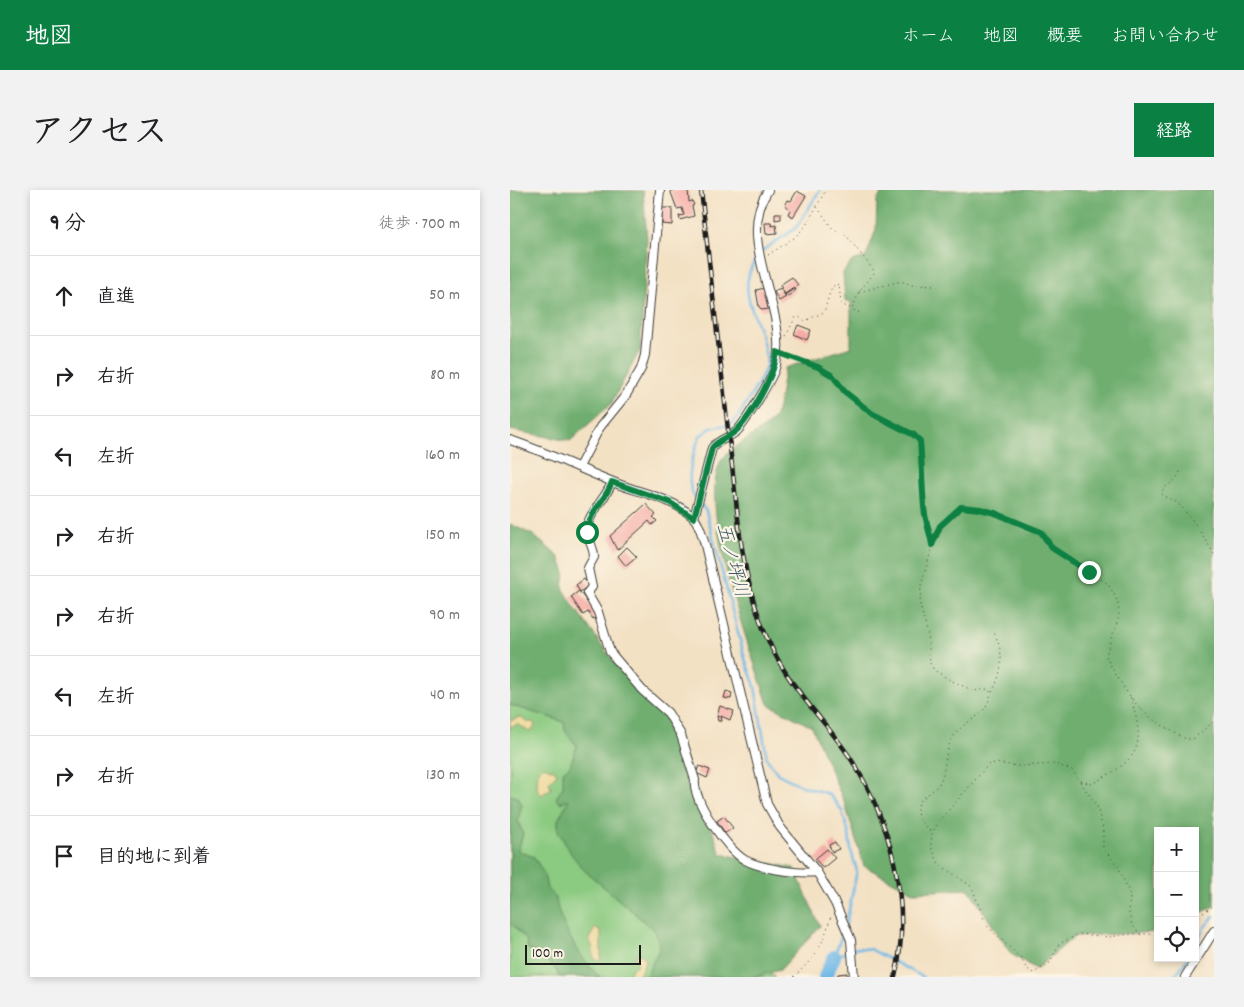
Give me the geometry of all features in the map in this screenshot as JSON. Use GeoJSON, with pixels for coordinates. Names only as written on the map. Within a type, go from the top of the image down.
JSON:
{"type":"FeatureCollection","features":[{"type":"Feature","properties":{"kind":"street"},"geometry":{"type":"LineString","coordinates":[[580,467],[600,427],[626,396],[643,362],[652,292],[660,190]]}},
{"type":"Feature","properties":{"kind":"street"},"geometry":{"type":"LineString","coordinates":[[768,190],[762,200],[756,224],[762,264],[777,335],[778,353],[776,366],[769,381],[738,430],[716,443],[712,448],[695,515],[705,544],[767,804],[780,827],[817,872],[835,903],[850,935],[854,957],[854,977]]}},
{"type":"Feature","properties":{"kind":"street"},"geometry":{"type":"LineString","coordinates":[[510,440],[540,450],[612,482],[669,502],[695,515]]}},
{"type":"Feature","properties":{"kind":"street"},"geometry":{"type":"LineString","coordinates":[[612,482],[608,492],[589,520],[587,532],[594,557],[588,568],[592,586],[586,592],[598,612],[610,652],[642,690],[668,713],[681,735],[695,780],[694,787],[698,800],[704,812],[733,850],[745,860],[776,869],[806,873],[817,872]]}},
{"type":"Feature","properties":{"kind":"street"},"geometry":{"type":"LineString","coordinates":[[1185,977],[1214,931]]}},
{"type":"Feature","properties":{"kind":"path"},"geometry":{"type":"LineString","coordinates":[[762,264],[773,250],[794,238],[804,228],[826,190]]}},
{"type":"Feature","properties":{"kind":"path"},"geometry":{"type":"LineString","coordinates":[[817,207],[832,229],[846,235],[875,272],[858,292],[852,309]]}},
{"type":"Feature","properties":{"kind":"path"},"geometry":{"type":"LineString","coordinates":[[858,292],[897,282],[910,285],[936,286]]}},
{"type":"Feature","properties":{"kind":"path"},"geometry":{"type":"LineString","coordinates":[[862,314],[841,304],[839,285],[835,284],[830,292],[824,312],[805,321],[799,317],[795,318],[778,353],[818,367],[833,376],[845,392],[873,414],[914,435],[920,441],[919,463],[923,474],[924,507],[932,545]]}},
{"type":"Feature","properties":{"kind":"path"},"geometry":{"type":"LineString","coordinates":[[1180,472],[1175,482],[1163,488],[1161,493],[1164,497],[1175,501],[1188,514],[1205,536],[1214,554]]}},
{"type":"Feature","properties":{"kind":"path"},"geometry":{"type":"LineString","coordinates":[[992,693],[988,689],[974,691],[934,670],[930,663],[928,635],[920,605],[921,585],[932,545],[940,526],[961,507],[995,513],[1041,532],[1052,548],[1107,583],[1112,590],[1120,613],[1118,626],[1108,647],[1106,657],[1120,678],[1122,687],[1143,712],[1186,738],[1193,740],[1214,721]]}},
{"type":"Feature","properties":{"kind":"path"},"geometry":{"type":"LineString","coordinates":[[932,833],[918,817],[917,809],[920,801],[939,784],[953,736],[965,724],[982,714],[990,702],[998,682],[1002,657],[1000,646],[993,630]]}},
{"type":"Feature","properties":{"kind":"path"},"geometry":{"type":"LineString","coordinates":[[1080,781],[1091,784],[1126,763],[1136,753],[1140,735],[1138,721],[1129,695]]}},
{"type":"Feature","properties":{"kind":"path"},"geometry":{"type":"LineString","coordinates":[[1141,935],[1132,925],[1128,909],[1130,901],[1129,892],[1118,866],[1103,848],[1103,829],[1097,806],[1072,770],[1055,764],[1018,766],[989,764],[932,833],[931,847],[939,864],[972,887],[986,926],[1021,958],[1026,968],[1033,973],[1049,964],[1059,944],[1079,934],[1110,937],[1154,934]]}},
{"type":"Feature","properties":{"kind":"path"},"geometry":{"type":"LineString","coordinates":[[794,977],[814,958],[823,945],[835,903]]}},
{"type":"Feature","properties":{"kind":"path"},"geometry":{"type":"LineString","coordinates":[[1198,917],[1214,905]]}},
{"type":"Feature","properties":{"kind":"green space"},"geometry":{"type":"Polygon","coordinates":[[[510,190],[643,191],[647,239],[640,350],[611,404],[570,441],[510,430],[510,190]]]}},
{"type":"Feature","properties":{"kind":"green space"},"geometry":{"type":"Polygon","coordinates":[[[883,190],[1214,190],[1214,906],[1199,914],[1199,827],[1154,827],[1154,932],[1075,936],[1036,969],[1011,954],[969,889],[913,892],[864,866],[845,804],[812,727],[768,704],[729,582],[721,547],[716,514],[715,485],[720,463],[731,451],[764,428],[775,416],[785,368],[851,347],[851,301],[845,301],[843,273],[852,261],[866,257],[876,229],[877,201],[883,190]]]}},
{"type":"Feature","properties":{"kind":"green space"},"geometry":{"type":"Polygon","coordinates":[[[510,524],[533,535],[559,557],[565,573],[563,588],[573,605],[618,668],[666,716],[677,737],[721,854],[794,868],[820,926],[780,970],[753,977],[643,977],[647,975],[660,947],[655,931],[584,870],[572,855],[558,831],[558,820],[569,799],[560,803],[556,798],[563,787],[563,771],[570,766],[577,746],[565,731],[564,722],[510,705],[510,524]]]}},
{"type":"Feature","properties":{"kind":"green space"},"geometry":{"type":"Polygon","coordinates":[[[510,633],[697,902],[775,977],[510,977],[510,633]]]}},
{"type":"Feature","properties":{"kind":"green space"},"geometry":{"type":"Polygon","coordinates":[[[510,795],[518,797],[522,805],[518,820],[523,834],[518,851],[534,857],[544,874],[547,889],[556,898],[561,918],[572,941],[587,963],[601,977],[559,977],[551,964],[528,949],[526,940],[510,922],[510,795]]]}},
{"type":"Feature","properties":{"kind":"sand"},"geometry":{"type":"Polygon","coordinates":[[[520,717],[527,722],[533,722],[535,725],[533,730],[529,732],[518,724],[510,727],[510,721],[520,717]]]}},
{"type":"Feature","properties":{"kind":"sand"},"geometry":{"type":"Polygon","coordinates":[[[543,766],[554,770],[557,774],[549,782],[551,789],[541,795],[537,789],[538,771],[543,766]]]}},
{"type":"Feature","properties":{"kind":"sand"},"geometry":{"type":"Polygon","coordinates":[[[595,928],[601,931],[601,960],[598,961],[593,956],[593,948],[589,939],[595,928]]]}},
{"type":"Feature","properties":{"kind":"sand"},"geometry":{"type":"Polygon","coordinates":[[[637,954],[641,954],[645,960],[641,971],[637,977],[626,977],[631,972],[631,969],[638,964],[635,957],[637,954]]]}},
{"type":"Feature","properties":{"kind":"building"},"geometry":{"type":"Polygon","coordinates":[[[670,190],[688,190],[689,202],[692,201],[694,205],[692,206],[694,216],[680,220],[679,216],[684,215],[682,208],[677,209],[670,190]]]}},
{"type":"Feature","properties":{"kind":"building"},"geometry":{"type":"Polygon","coordinates":[[[797,191],[806,196],[793,217],[788,214],[790,210],[785,204],[787,200],[791,201],[797,191]]]}},
{"type":"Feature","properties":{"kind":"building"},"geometry":{"type":"Polygon","coordinates":[[[662,208],[672,208],[672,225],[662,224],[662,208]]]}},
{"type":"Feature","properties":{"kind":"building"},"geometry":{"type":"Polygon","coordinates":[[[775,213],[781,213],[781,219],[775,220],[775,213]]]}},
{"type":"Feature","properties":{"kind":"building"},"geometry":{"type":"Polygon","coordinates":[[[765,223],[771,223],[772,226],[776,225],[777,233],[766,234],[765,223]]]}},
{"type":"Feature","properties":{"kind":"building"},"geometry":{"type":"Polygon","coordinates":[[[792,277],[798,285],[785,294],[780,285],[792,277]]]}},
{"type":"Feature","properties":{"kind":"building"},"geometry":{"type":"Polygon","coordinates":[[[765,288],[768,309],[762,310],[759,307],[756,290],[765,288]]]}},
{"type":"Feature","properties":{"kind":"building"},"geometry":{"type":"Polygon","coordinates":[[[780,288],[786,297],[779,301],[774,292],[780,288]]]}},
{"type":"Feature","properties":{"kind":"building"},"geometry":{"type":"Polygon","coordinates":[[[795,288],[796,290],[787,297],[785,295],[795,288]]]}},
{"type":"Feature","properties":{"kind":"building"},"geometry":{"type":"Polygon","coordinates":[[[798,325],[811,330],[807,340],[794,334],[798,325]]]}},
{"type":"Feature","properties":{"kind":"building"},"geometry":{"type":"Polygon","coordinates":[[[646,504],[656,515],[653,517],[657,521],[652,525],[649,521],[617,550],[610,536],[646,504]]]}},
{"type":"Feature","properties":{"kind":"building"},"geometry":{"type":"Polygon","coordinates":[[[627,547],[637,557],[626,566],[618,556],[627,547]]]}},
{"type":"Feature","properties":{"kind":"building"},"geometry":{"type":"Polygon","coordinates":[[[584,579],[589,585],[580,592],[576,585],[584,579]]]}},
{"type":"Feature","properties":{"kind":"building"},"geometry":{"type":"Polygon","coordinates":[[[579,591],[598,616],[593,619],[588,612],[583,615],[571,597],[579,591]]]}},
{"type":"Feature","properties":{"kind":"building"},"geometry":{"type":"Polygon","coordinates":[[[726,691],[732,693],[731,699],[724,698],[726,691]]]}},
{"type":"Feature","properties":{"kind":"building"},"geometry":{"type":"Polygon","coordinates":[[[720,706],[734,711],[730,720],[721,716],[722,721],[718,721],[717,716],[720,716],[717,715],[720,706]]]}},
{"type":"Feature","properties":{"kind":"building"},"geometry":{"type":"Polygon","coordinates":[[[699,766],[710,770],[707,778],[696,773],[699,766]]]}},
{"type":"Feature","properties":{"kind":"building"},"geometry":{"type":"Polygon","coordinates":[[[724,816],[733,828],[725,833],[717,821],[724,816]]]}},
{"type":"Feature","properties":{"kind":"building"},"geometry":{"type":"Polygon","coordinates":[[[835,842],[839,849],[832,852],[829,845],[835,842]]]}},
{"type":"Feature","properties":{"kind":"building"},"geometry":{"type":"Polygon","coordinates":[[[827,849],[835,858],[823,868],[815,859],[827,849]]]}},
{"type":"Feature","properties":{"kind":"building"},"geometry":{"type":"Polygon","coordinates":[[[847,973],[847,977],[838,977],[838,974],[847,973]]]}},
{"type":"Feature","properties":{"kind":"waterway","name":"五ノ坪川"},"geometry":{"type":"LineString","coordinates":[[762,251],[796,228],[820,190]]}},
{"type":"Feature","properties":{"kind":"waterway","name":"五ノ坪川"},"geometry":{"type":"LineString","coordinates":[[696,499],[690,485],[690,468],[700,436],[711,428],[731,424],[735,421],[767,365],[762,339],[750,305],[748,293],[747,282],[750,270],[757,257]]}},
{"type":"Feature","properties":{"kind":"waterway","name":"五ノ坪川"},"geometry":{"type":"LineString","coordinates":[[700,503],[706,511],[745,659],[755,686],[767,759],[778,774],[802,786],[829,794],[842,811],[857,871],[846,924]]}},
{"type":"Feature","properties":{"kind":"waterway"},"geometry":{"type":"LineString","coordinates":[[1199,937],[1214,916]]}},
{"type":"Feature","properties":{"kind":"waterway","name":"五ノ坪川"},"geometry":{"type":"LineString","coordinates":[[834,957],[844,929]]}},
{"type":"Feature","properties":{"kind":"waterway"},"geometry":{"type":"LineString","coordinates":[[834,957],[857,948],[870,949],[923,977]]}},
{"type":"Feature","properties":{"kind":"waterway"},"geometry":{"type":"LineString","coordinates":[[825,977],[834,957]]}},
{"type":"Feature","properties":{"kind":"waterway"},"geometry":{"type":"LineString","coordinates":[[1172,977],[1185,962]]}},
{"type":"Feature","properties":{"kind":"railway"},"geometry":{"type":"LineString","coordinates":[[701,190],[740,536],[746,570],[759,618],[781,665],[797,689],[849,756],[876,806],[894,862],[899,891],[900,949],[895,977]]}},
{"type":"Feature","properties":{"kind":"route"},"geometry":{"type":"LineString","coordinates":[[587,532],[589,520],[608,492],[612,482],[669,502],[694,518],[712,448],[716,443],[738,430],[769,381],[776,366],[777,352],[818,367],[833,376],[845,392],[873,414],[914,435],[920,441],[919,463],[923,474],[924,507],[932,545],[940,526],[961,507],[980,509],[995,513],[1041,532],[1052,548],[1089,572]]}}]}
